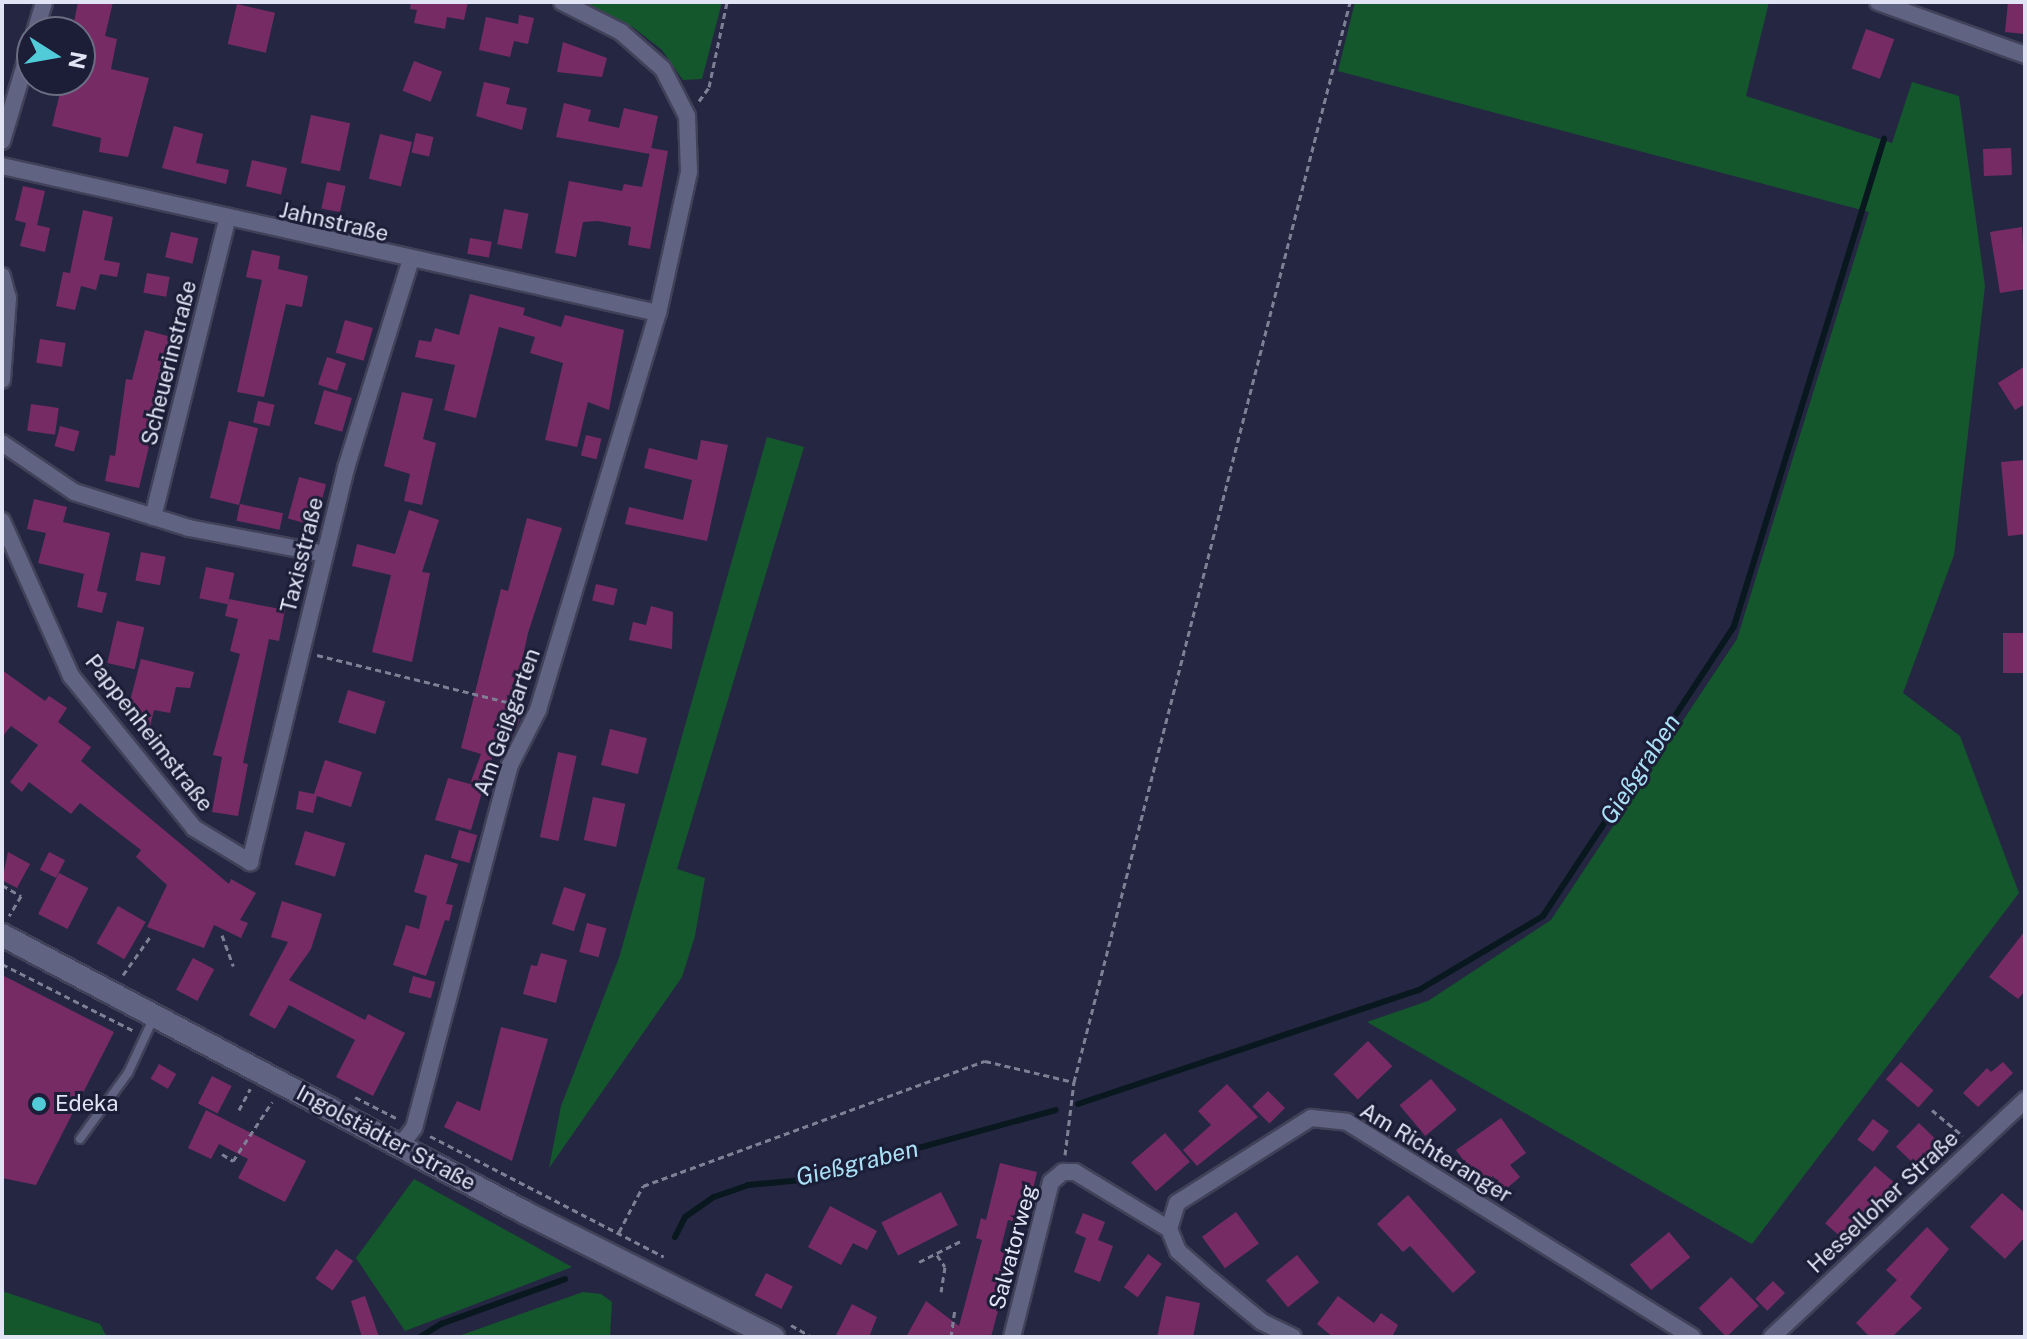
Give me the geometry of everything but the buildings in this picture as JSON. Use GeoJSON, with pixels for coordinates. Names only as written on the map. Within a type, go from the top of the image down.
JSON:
{"type":"FeatureCollection","features":[{"type":"Feature","properties":{"kind":"main road","name":"Ingolstädter Straße"},"geometry":{"type":"LineString","coordinates":[[4,929],[111,991],[283,1083],[773,1337]]}},
{"type":"Feature","properties":{"kind":"street"},"geometry":{"type":"LineString","coordinates":[[562,2],[642,48],[663,69],[687,116]]}},
{"type":"Feature","properties":{"kind":"street"},"geometry":{"type":"LineString","coordinates":[[1878,2],[2025,55]]}},
{"type":"Feature","properties":{"kind":"street"},"geometry":{"type":"LineString","coordinates":[[2,141],[16,94]]}},
{"type":"Feature","properties":{"kind":"street","name":"Am Geißgarten"},"geometry":{"type":"LineString","coordinates":[[401,1145],[414,1128],[510,765],[538,710],[658,313],[689,172],[687,116]]}},
{"type":"Feature","properties":{"kind":"street","name":"Jahnstraße"},"geometry":{"type":"LineString","coordinates":[[2,166],[410,262],[658,313]]}},
{"type":"Feature","properties":{"kind":"street","name":"Scheuerinstraße"},"geometry":{"type":"LineString","coordinates":[[153,517],[227,220]]}},
{"type":"Feature","properties":{"kind":"street","name":"Taxisstraße"},"geometry":{"type":"LineString","coordinates":[[250,862],[325,554],[410,262]]}},
{"type":"Feature","properties":{"kind":"street"},"geometry":{"type":"LineString","coordinates":[[2,276],[8,298],[2,380]]}},
{"type":"Feature","properties":{"kind":"street"},"geometry":{"type":"LineString","coordinates":[[2,443],[74,492],[153,517],[325,554]]}},
{"type":"Feature","properties":{"kind":"street","name":"Pappenheimstraße"},"geometry":{"type":"LineString","coordinates":[[2,521],[71,676],[194,828],[250,862]]}},
{"type":"Feature","properties":{"kind":"street","name":"Hesselloher Straße"},"geometry":{"type":"LineString","coordinates":[[1772,1337],[2025,1100]]}},
{"type":"Feature","properties":{"kind":"street","name":"Am Richteranger"},"geometry":{"type":"LineString","coordinates":[[1169,1229],[1177,1203],[1311,1118],[1347,1122],[1693,1337]]}},
{"type":"Feature","properties":{"kind":"street"},"geometry":{"type":"LineString","coordinates":[[1063,1172],[1075,1172],[1169,1229],[1178,1251],[1211,1280],[1262,1322],[1293,1337]]}},
{"type":"Feature","properties":{"kind":"street","name":"Salvatorweg"},"geometry":{"type":"LineString","coordinates":[[1012,1337],[1051,1182],[1063,1172]]}},
{"type":"Feature","properties":{"kind":"lane"},"geometry":{"type":"LineString","coordinates":[[80,1139],[128,1073],[155,1015]]}},
{"type":"Feature","properties":{"kind":"path"},"geometry":{"type":"LineString","coordinates":[[687,116],[709,87],[727,2]]}},
{"type":"Feature","properties":{"kind":"path"},"geometry":{"type":"LineString","coordinates":[[1063,1172],[1074,1082],[1350,2]]}},
{"type":"Feature","properties":{"kind":"path"},"geometry":{"type":"LineString","coordinates":[[301,651],[538,710]]}},
{"type":"Feature","properties":{"kind":"path"},"geometry":{"type":"LineString","coordinates":[[2,885],[21,896],[4,929]]}},
{"type":"Feature","properties":{"kind":"path"},"geometry":{"type":"LineString","coordinates":[[222,935],[233,966]]}},
{"type":"Feature","properties":{"kind":"path"},"geometry":{"type":"LineString","coordinates":[[111,991],[150,937]]}},
{"type":"Feature","properties":{"kind":"path"},"geometry":{"type":"LineString","coordinates":[[619,1234],[643,1186],[985,1061],[1074,1082]]}},
{"type":"Feature","properties":{"kind":"path"},"geometry":{"type":"LineString","coordinates":[[222,1154],[233,1161],[248,1145],[283,1083]]}},
{"type":"Feature","properties":{"kind":"path"},"geometry":{"type":"LineString","coordinates":[[1932,1110],[1975,1146]]}},
{"type":"Feature","properties":{"kind":"path"},"geometry":{"type":"LineString","coordinates":[[919,1262],[961,1241]]}},
{"type":"Feature","properties":{"kind":"path"},"geometry":{"type":"LineString","coordinates":[[936,1253],[945,1267],[941,1292]]}},
{"type":"Feature","properties":{"kind":"path"},"geometry":{"type":"LineString","coordinates":[[951,1337],[955,1309]]}},
{"type":"Feature","properties":{"kind":"green space"},"geometry":{"type":"Polygon","coordinates":[[[584,2],[722,2],[702,79],[683,80],[662,50],[634,28],[584,2]]]}},
{"type":"Feature","properties":{"kind":"green space"},"geometry":{"type":"Polygon","coordinates":[[[1355,2],[1769,2],[1746,96],[1892,143],[1912,82],[1959,96],[1985,286],[1954,555],[1903,693],[1960,736],[2019,893],[1752,1244],[1367,1022],[1428,1001],[1551,920],[1737,639],[1869,212],[1338,71],[1355,2]]]}},
{"type":"Feature","properties":{"kind":"green space"},"geometry":{"type":"Polygon","coordinates":[[[767,437],[804,447],[677,869],[705,878],[695,936],[682,977],[549,1168],[561,1106],[619,958],[767,437]]]}},
{"type":"Feature","properties":{"kind":"green space"},"geometry":{"type":"Polygon","coordinates":[[[414,1179],[572,1267],[405,1331],[356,1258],[414,1179]]]}},
{"type":"Feature","properties":{"kind":"green space"},"geometry":{"type":"Polygon","coordinates":[[[2,1291],[100,1324],[107,1337],[2,1337],[2,1291]]]}},
{"type":"Feature","properties":{"kind":"green space"},"geometry":{"type":"Polygon","coordinates":[[[583,1292],[601,1294],[612,1302],[610,1337],[456,1337],[583,1292]]]}},
{"type":"Feature","properties":{"kind":"waterway","name":"Gießgraben"},"geometry":{"type":"LineString","coordinates":[[1078,1104],[1419,990],[1543,916],[1734,626],[1884,139]]}},
{"type":"Feature","properties":{"kind":"waterway","name":"Gießgraben"},"geometry":{"type":"LineString","coordinates":[[675,1237],[685,1217],[714,1197],[748,1185],[802,1180],[1056,1110]]}},
{"type":"Feature","properties":{"kind":"waterway","name":"Gießgraben"},"geometry":{"type":"LineString","coordinates":[[420,1337],[441,1324],[565,1279]]}},
{"type":"Feature","properties":{"kind":"place","name":"Edeka"},"geometry":{"type":"Point","coordinates":[39,1104]}}]}
